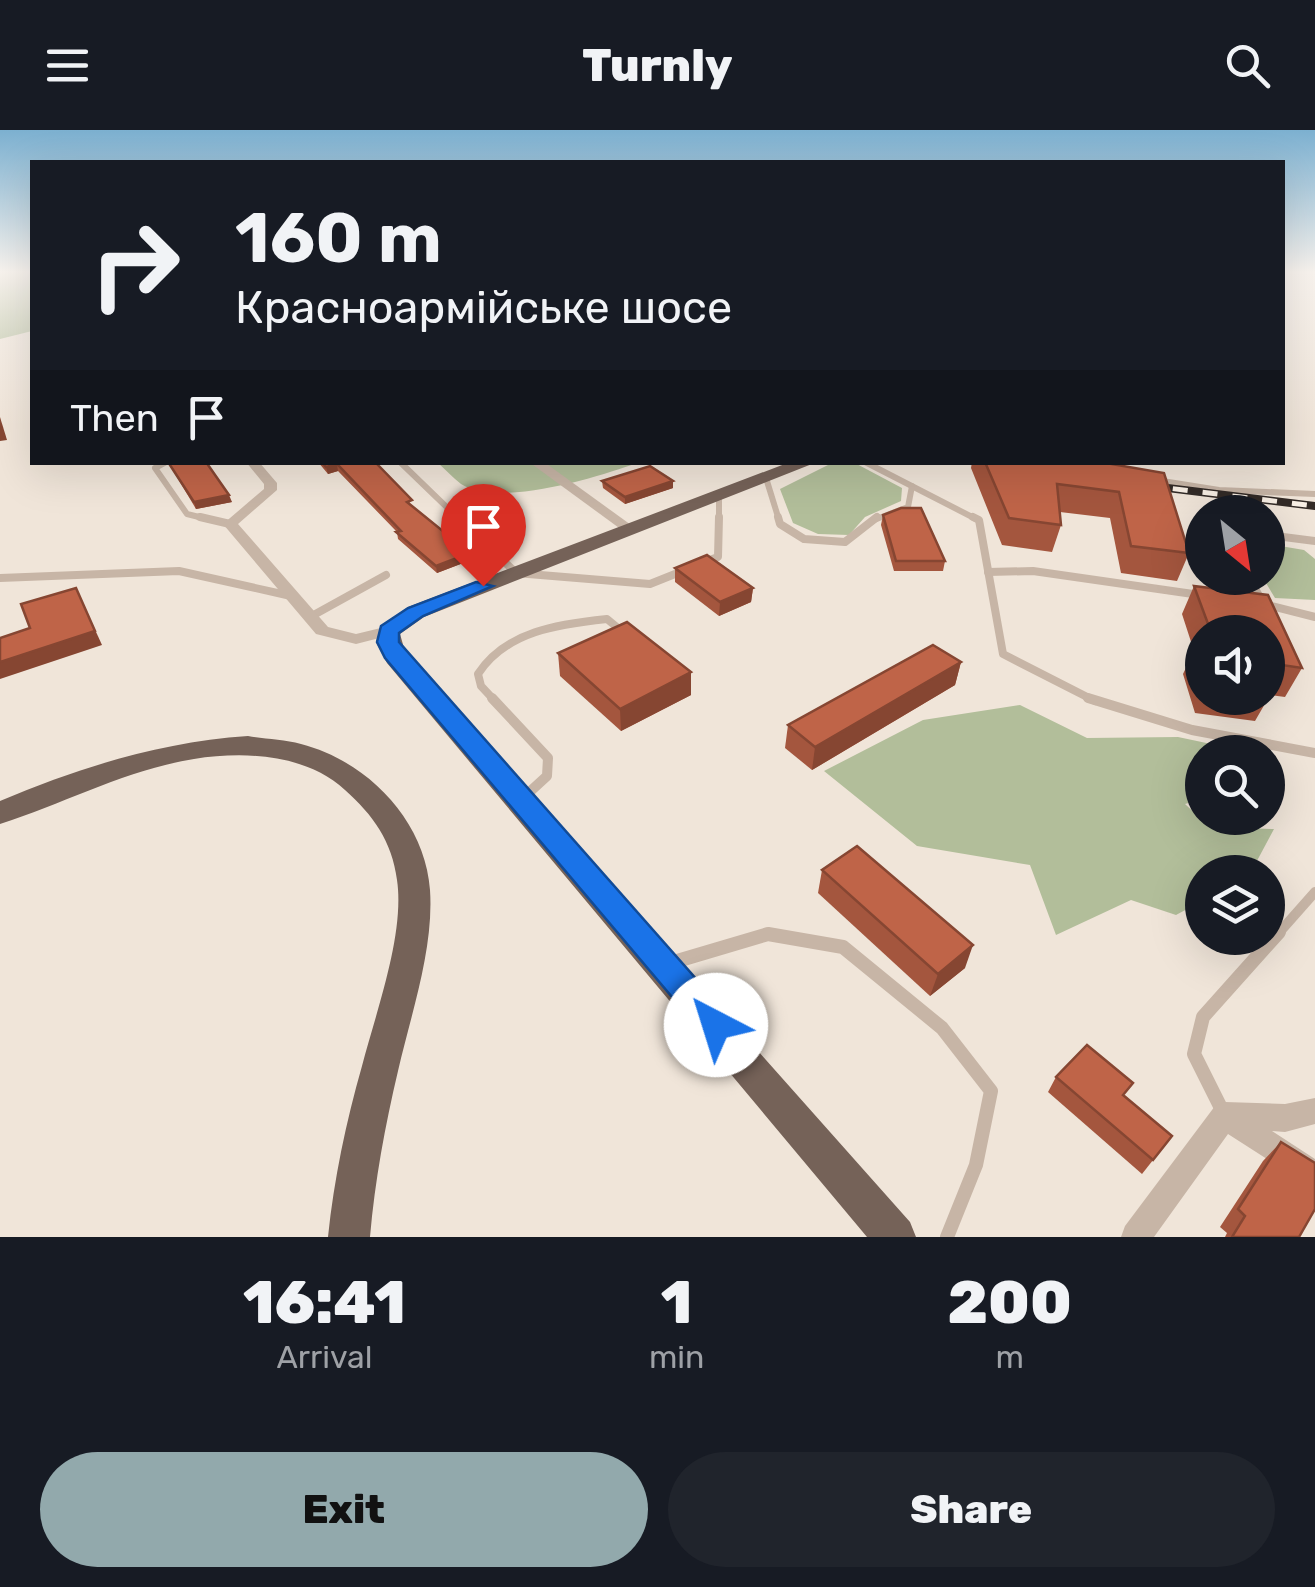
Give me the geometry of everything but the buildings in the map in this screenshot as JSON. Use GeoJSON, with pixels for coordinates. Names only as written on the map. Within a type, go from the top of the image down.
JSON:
{"type":"FeatureCollection","features":[{"type":"Feature","properties":{"kind":"main road"},"geometry":{"type":"LineString","coordinates":[[800,465],[516,573],[402,621],[388,642],[396,658],[665,965],[895,1237]]}},
{"type":"Feature","properties":{"kind":"main road"},"geometry":{"type":"LineString","coordinates":[[0,813],[59,786],[158,754],[220,746],[276,748],[320,760],[360,780],[390,818],[407,852],[414,900],[352,1178],[349,1237]]}},
{"type":"Feature","properties":{"kind":"street"},"geometry":{"type":"LineString","coordinates":[[255,465],[270,483],[270,490],[230,524],[322,631],[356,638],[402,621]]}},
{"type":"Feature","properties":{"kind":"street"},"geometry":{"type":"LineString","coordinates":[[539,465],[631,530]]}},
{"type":"Feature","properties":{"kind":"street"},"geometry":{"type":"LineString","coordinates":[[1225,1116],[1286,1118],[1315,1110]]}},
{"type":"Feature","properties":{"kind":"street"},"geometry":{"type":"LineString","coordinates":[[1225,1116],[1315,1176]]}},
{"type":"Feature","properties":{"kind":"street"},"geometry":{"type":"LineString","coordinates":[[1136,1237],[1225,1116]]}},
{"type":"Feature","properties":{"kind":"lane"},"geometry":{"type":"LineString","coordinates":[[161,465],[156,468],[188,514],[230,524]]}},
{"type":"Feature","properties":{"kind":"lane"},"geometry":{"type":"LineString","coordinates":[[403,465],[516,573],[650,584],[718,556],[719,496]]}},
{"type":"Feature","properties":{"kind":"lane"},"geometry":{"type":"LineString","coordinates":[[872,465],[979,520],[1002,654],[1046,681],[1166,727],[1315,752]]}},
{"type":"Feature","properties":{"kind":"lane"},"geometry":{"type":"LineString","coordinates":[[766,478],[780,524],[804,539],[829,544],[849,541],[877,517],[908,507],[912,486]]}},
{"type":"Feature","properties":{"kind":"lane"},"geometry":{"type":"LineString","coordinates":[[1146,479],[1219,490],[1315,494]]}},
{"type":"Feature","properties":{"kind":"lane"},"geometry":{"type":"LineString","coordinates":[[1285,537],[1315,541]]}},
{"type":"Feature","properties":{"kind":"lane"},"geometry":{"type":"LineString","coordinates":[[0,578],[179,570],[291,596]]}},
{"type":"Feature","properties":{"kind":"lane"},"geometry":{"type":"LineString","coordinates":[[988,572],[1032,571],[1205,596]]}},
{"type":"Feature","properties":{"kind":"lane"},"geometry":{"type":"LineString","coordinates":[[310,617],[348,592],[386,575]]}},
{"type":"Feature","properties":{"kind":"lane"},"geometry":{"type":"LineString","coordinates":[[1258,595],[1263,604]]}},
{"type":"Feature","properties":{"kind":"lane"},"geometry":{"type":"LineString","coordinates":[[1244,601],[1315,617]]}},
{"type":"Feature","properties":{"kind":"lane"},"geometry":{"type":"LineString","coordinates":[[520,800],[546,776],[548,758],[481,686],[478,674],[483,662],[510,643],[584,622],[606,619],[632,638]]}},
{"type":"Feature","properties":{"kind":"lane"},"geometry":{"type":"LineString","coordinates":[[1225,1116],[1194,1054],[1204,1017],[1315,892]]}},
{"type":"Feature","properties":{"kind":"lane"},"geometry":{"type":"LineString","coordinates":[[665,965],[768,934],[843,947],[942,1028],[991,1091],[976,1165],[947,1237]]}},
{"type":"Feature","properties":{"kind":"green space"},"geometry":{"type":"Polygon","coordinates":[[[0,323],[30,323],[30,332],[0,339],[0,323]]]}},
{"type":"Feature","properties":{"kind":"green space"},"geometry":{"type":"Polygon","coordinates":[[[440,465],[631,465],[524,492],[478,491],[461,484],[440,465]]]}},
{"type":"Feature","properties":{"kind":"green space"},"geometry":{"type":"Polygon","coordinates":[[[828,465],[859,465],[902,488],[901,501],[865,517],[849,535],[818,534],[793,523],[780,489],[828,465]]]}},
{"type":"Feature","properties":{"kind":"green space"},"geometry":{"type":"Polygon","coordinates":[[[1285,547],[1304,550],[1315,559],[1315,600],[1273,595],[1285,595],[1285,547]]]}},
{"type":"Feature","properties":{"kind":"green space"},"geometry":{"type":"Polygon","coordinates":[[[1020,705],[1087,738],[1185,738],[1185,835],[1271,835],[1260,855],[1185,855],[1185,910],[1176,915],[1131,900],[1056,935],[1030,865],[917,846],[824,771],[923,720],[1020,705]]]}},
{"type":"Feature","properties":{"kind":"railway"},"geometry":{"type":"LineString","coordinates":[[1143,485],[1315,506]]}},
{"type":"Feature","properties":{"kind":"route"},"geometry":{"type":"LineString","coordinates":[[483,586],[416,612],[388,631],[388,642],[396,658],[716,1025]]}}]}
